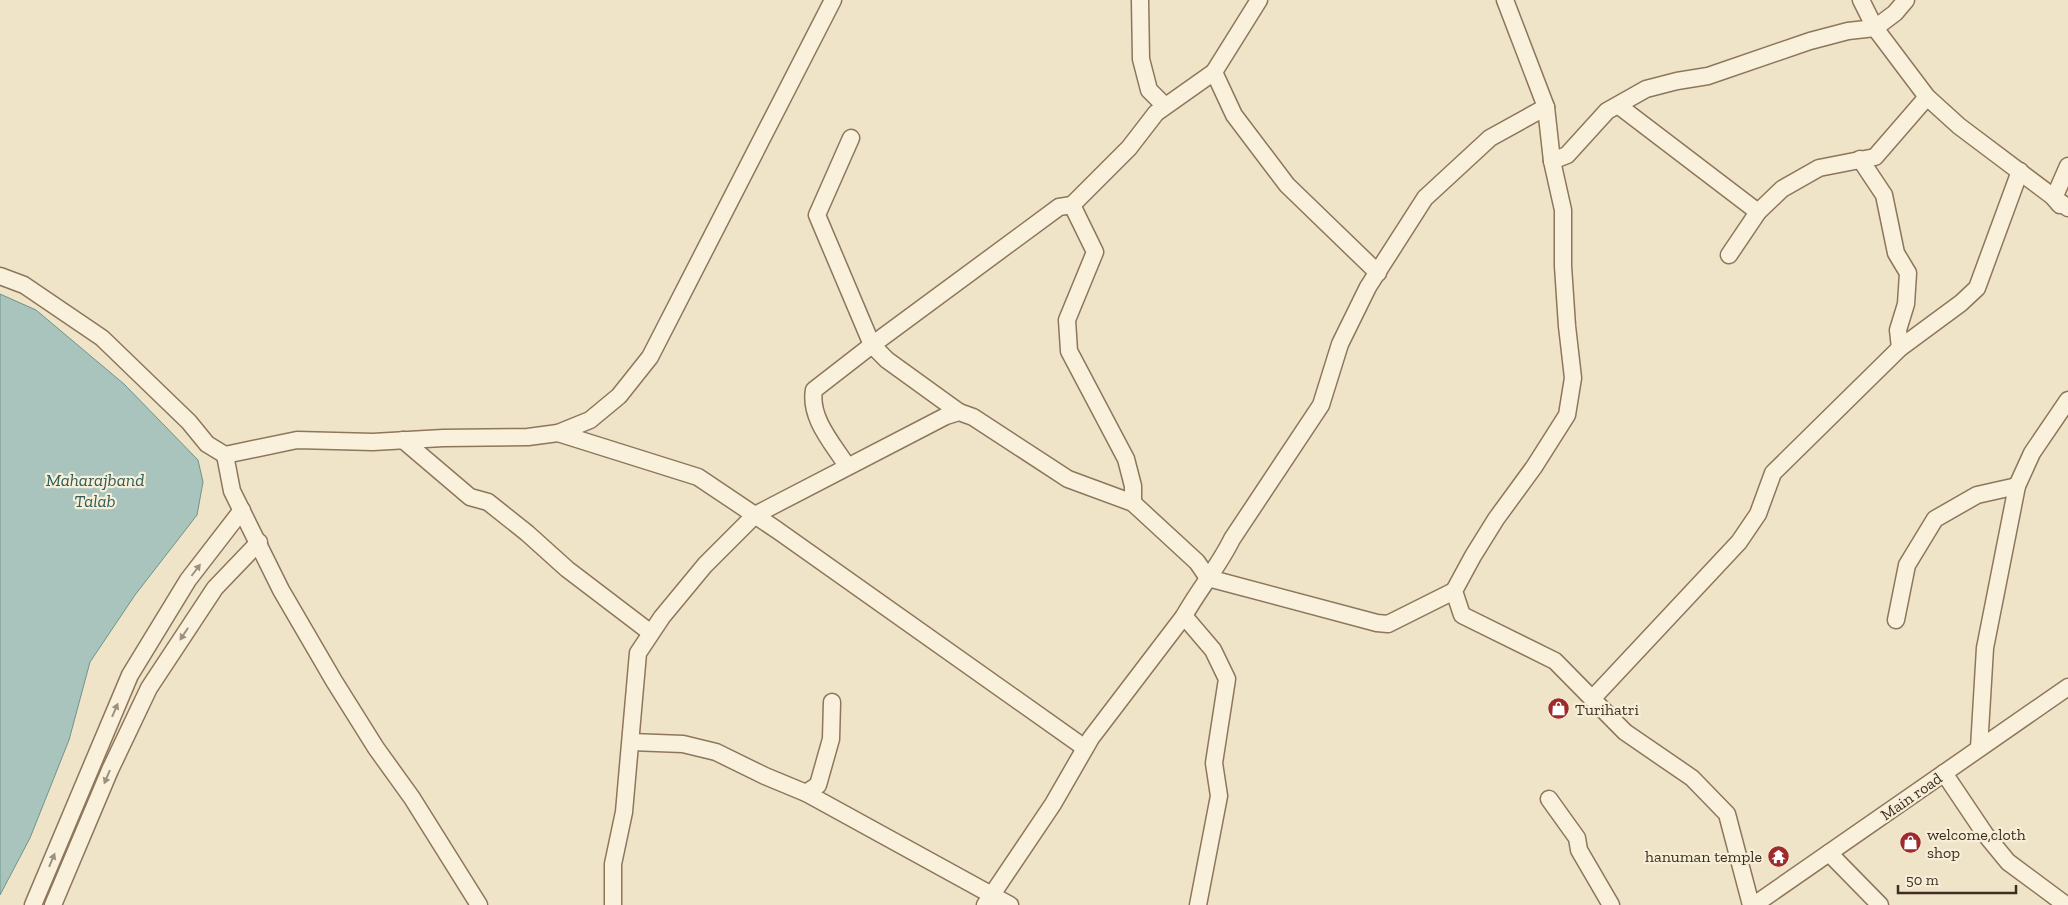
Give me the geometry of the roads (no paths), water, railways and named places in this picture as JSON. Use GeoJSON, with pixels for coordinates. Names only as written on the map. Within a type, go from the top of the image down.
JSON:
{"type":"FeatureCollection","features":[{"type":"Feature","properties":{"kind":"street"},"geometry":{"type":"LineString","coordinates":[[0,276],[24,285],[102,338],[189,422],[207,444],[225,455],[297,440],[373,442],[528,437],[558,433],[590,420],[620,396],[650,357],[833,0]]}},
{"type":"Feature","properties":{"kind":"street"},"geometry":{"type":"LineString","coordinates":[[1140,0],[1141,59],[1149,90],[1166,106]]}},
{"type":"Feature","properties":{"kind":"street"},"geometry":{"type":"LineString","coordinates":[[847,466],[816,415],[812,400],[814,390],[1059,207],[1072,205],[1129,148],[1156,113],[1214,72],[1259,0]]}},
{"type":"Feature","properties":{"kind":"street"},"geometry":{"type":"LineString","coordinates":[[851,138],[817,215],[872,345],[887,360],[959,412],[991,428],[1068,479],[1133,503],[1197,562],[1208,578],[1376,623],[1388,624],[1454,592],[1496,519],[1534,467],[1567,415],[1573,378],[1564,283],[1563,210],[1552,161],[1546,107],[1505,0]]}},
{"type":"Feature","properties":{"kind":"street"},"geometry":{"type":"LineString","coordinates":[[1861,0],[1875,28],[1927,97],[1959,126],[2068,208]]}},
{"type":"Feature","properties":{"kind":"street"},"geometry":{"type":"LineString","coordinates":[[1552,161],[1567,154],[1607,111],[1619,106],[1646,89],[1708,76],[1810,41],[1848,31],[1875,28],[1896,13],[1906,0]]}},
{"type":"Feature","properties":{"kind":"street"},"geometry":{"type":"LineString","coordinates":[[1214,72],[1234,115],[1287,185],[1378,273]]}},
{"type":"Feature","properties":{"kind":"street"},"geometry":{"type":"LineString","coordinates":[[1729,255],[1758,212],[1782,189],[1819,168],[1875,157],[1927,97]]}},
{"type":"Feature","properties":{"kind":"street"},"geometry":{"type":"LineString","coordinates":[[1619,106],[1758,212]]}},
{"type":"Feature","properties":{"kind":"street"},"geometry":{"type":"LineString","coordinates":[[989,900],[1053,804],[1091,738],[1184,616],[1321,405],[1340,344],[1368,287],[1425,198],[1490,138],[1546,107]]}},
{"type":"Feature","properties":{"kind":"street"},"geometry":{"type":"LineString","coordinates":[[1860,159],[1884,196],[1896,253],[1908,273],[1906,304],[1898,330],[1900,348]]}},
{"type":"Feature","properties":{"kind":"street"},"geometry":{"type":"LineString","coordinates":[[2054,198],[2068,166]]}},
{"type":"Feature","properties":{"kind":"street"},"geometry":{"type":"LineString","coordinates":[[1592,699],[1739,542],[1758,514],[1773,474],[1900,348],[1961,303],[1976,288],[2020,171]]}},
{"type":"Feature","properties":{"kind":"street"},"geometry":{"type":"LineString","coordinates":[[2054,198],[2068,214]]}},
{"type":"Feature","properties":{"kind":"street"},"geometry":{"type":"LineString","coordinates":[[1072,205],[1095,252],[1067,320],[1069,351],[1126,459],[1133,486],[1133,503]]}},
{"type":"Feature","properties":{"kind":"street"},"geometry":{"type":"LineString","coordinates":[[1979,748],[1985,648],[2017,486],[2032,453],[2068,400]]}},
{"type":"Feature","properties":{"kind":"street"},"geometry":{"type":"LineString","coordinates":[[613,905],[613,864],[624,812],[638,653],[662,617],[705,566],[755,515],[938,420],[959,412]]}},
{"type":"Feature","properties":{"kind":"street"},"geometry":{"type":"LineString","coordinates":[[558,433],[698,478],[755,515],[1085,748]]}},
{"type":"Feature","properties":{"kind":"street"},"geometry":{"type":"LineString","coordinates":[[403,440],[470,497],[488,502],[527,533],[567,569],[651,633]]}},
{"type":"Feature","properties":{"kind":"street"},"geometry":{"type":"LineString","coordinates":[[225,455],[232,492],[281,590],[376,748],[412,798],[479,905]]}},
{"type":"Feature","properties":{"kind":"street"},"geometry":{"type":"LineString","coordinates":[[1896,620],[1907,565],[1935,519],[1977,494],[2017,486]]}},
{"type":"Feature","properties":{"kind":"street"},"geometry":{"type":"LineString","coordinates":[[33,905],[130,675],[188,580],[242,510]]}},
{"type":"Feature","properties":{"kind":"street"},"geometry":{"type":"LineString","coordinates":[[53,905],[110,770],[149,688],[215,588],[258,542]]}},
{"type":"Feature","properties":{"kind":"street"},"geometry":{"type":"LineString","coordinates":[[1454,592],[1462,616],[1555,661],[1625,732],[1692,778],[1726,814],[1753,905]]}},
{"type":"Feature","properties":{"kind":"street"},"geometry":{"type":"LineString","coordinates":[[1184,616],[1213,650],[1227,679],[1214,763],[1220,796],[1198,905]]}},
{"type":"Feature","properties":{"kind":"street","name":"Main road"},"geometry":{"type":"LineString","coordinates":[[1753,905],[2068,687]]}},
{"type":"Feature","properties":{"kind":"street"},"geometry":{"type":"LineString","coordinates":[[806,793],[818,784],[831,739],[832,702]]}},
{"type":"Feature","properties":{"kind":"street"},"geometry":{"type":"LineString","coordinates":[[631,742],[683,744],[716,752],[765,776],[806,793],[989,900],[1010,905]]}},
{"type":"Feature","properties":{"kind":"street"},"geometry":{"type":"LineString","coordinates":[[1944,773],[1985,834],[2008,862],[2066,905]]}},
{"type":"Feature","properties":{"kind":"street"},"geometry":{"type":"LineString","coordinates":[[1549,799],[1577,838],[1579,850],[1611,905]]}},
{"type":"Feature","properties":{"kind":"street"},"geometry":{"type":"LineString","coordinates":[[1829,853],[1880,905]]}},
{"type":"Feature","properties":{"kind":"water","name":"Maharajband Talab"},"geometry":{"type":"Polygon","coordinates":[[[0,294],[36,310],[124,384],[198,460],[203,482],[197,515],[135,595],[90,662],[69,740],[30,838],[0,895],[0,294]]]}},
{"type":"Feature","properties":{"kind":"place","name":"Turihatri"},"geometry":{"type":"Point","coordinates":[1559,709]}},
{"type":"Feature","properties":{"kind":"place","name":"welcome,cloth shop"},"geometry":{"type":"Point","coordinates":[1911,843]}},
{"type":"Feature","properties":{"kind":"place","name":"hanuman temple"},"geometry":{"type":"Point","coordinates":[1778,856]}}]}
